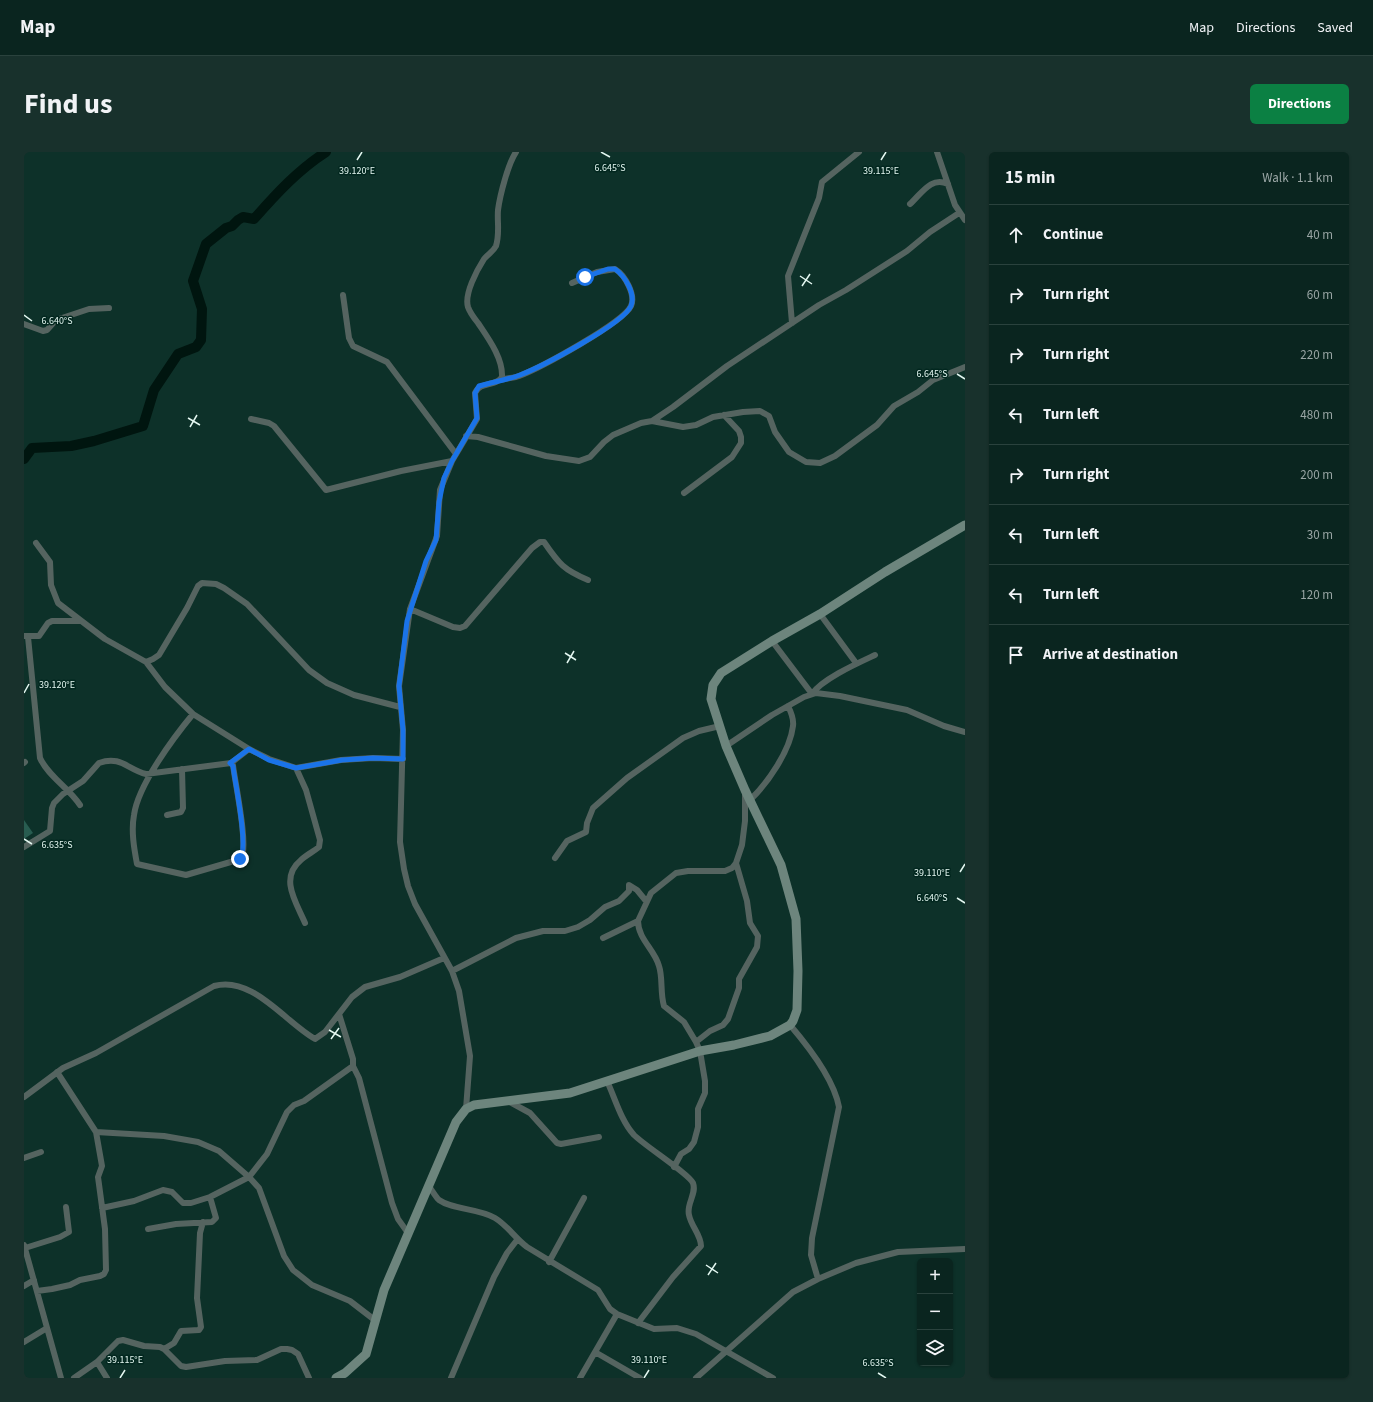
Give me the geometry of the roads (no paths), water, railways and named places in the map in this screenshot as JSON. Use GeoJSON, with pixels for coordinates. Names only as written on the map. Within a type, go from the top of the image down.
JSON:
{"type":"FeatureCollection","features":[{"type":"Feature","properties":{"kind":"street"},"geometry":{"type":"LineString","coordinates":[[501,380],[501,364],[489,340],[470,312],[467,299],[483,262],[494,251],[498,238],[498,211],[500,201],[511,160],[516,152]]}},
{"type":"Feature","properties":{"kind":"street"},"geometry":{"type":"LineString","coordinates":[[792,323],[788,276],[818,198],[822,182],[859,152]]}},
{"type":"Feature","properties":{"kind":"street"},"geometry":{"type":"LineString","coordinates":[[936,152],[959,214],[965,220]]}},
{"type":"Feature","properties":{"kind":"street"},"geometry":{"type":"LineString","coordinates":[[910,204],[934,182],[941,181],[948,184]]}},
{"type":"Feature","properties":{"kind":"street"},"geometry":{"type":"LineString","coordinates":[[466,436],[478,437],[546,456],[579,461],[590,457],[612,435],[641,423],[652,421],[674,407],[727,366],[792,323],[907,251],[930,232],[959,214]]}},
{"type":"Feature","properties":{"kind":"street"},"geometry":{"type":"LineString","coordinates":[[466,1109],[470,1065],[469,1044],[460,991],[452,971],[415,904],[408,886],[404,869],[400,842],[399,820],[403,759],[399,686],[410,609],[436,540],[440,490],[452,461],[478,415],[475,393],[477,389],[479,386],[518,376],[556,357],[615,322],[625,315],[632,305],[633,294],[615,269],[596,272],[572,283]]}},
{"type":"Feature","properties":{"kind":"street"},"geometry":{"type":"LineString","coordinates":[[343,295],[349,338],[353,346],[386,362],[456,454]]}},
{"type":"Feature","properties":{"kind":"street"},"geometry":{"type":"LineString","coordinates":[[24,324],[43,331],[48,330],[56,320],[62,317],[89,310],[109,308]]}},
{"type":"Feature","properties":{"kind":"street"},"geometry":{"type":"LineString","coordinates":[[652,421],[683,428],[724,415],[751,411],[764,412],[769,416],[775,432],[789,452],[806,462],[820,463],[835,456],[877,425],[894,406],[918,392],[933,380],[965,367]]}},
{"type":"Feature","properties":{"kind":"street"},"geometry":{"type":"LineString","coordinates":[[684,493],[732,457],[737,450],[742,437],[739,431],[724,415]]}},
{"type":"Feature","properties":{"kind":"street"},"geometry":{"type":"LineString","coordinates":[[251,419],[269,423],[274,426],[326,490],[401,471],[452,461]]}},
{"type":"Feature","properties":{"kind":"street"},"geometry":{"type":"LineString","coordinates":[[336,1378],[366,1354],[384,1290],[456,1122],[466,1109],[474,1105],[505,1100],[570,1093],[700,1050],[754,1041],[770,1036],[790,1025],[797,1010],[798,971],[796,919],[781,865],[744,790],[726,746],[711,699],[714,685],[721,673],[772,641],[820,614],[885,572],[965,525]]}},
{"type":"Feature","properties":{"kind":"street"},"geometry":{"type":"LineString","coordinates":[[36,542],[50,562],[51,585],[58,603],[80,621],[119,648],[146,662],[165,687],[193,714],[249,749],[269,760],[296,768],[342,760],[373,758],[403,759]]}},
{"type":"Feature","properties":{"kind":"street"},"geometry":{"type":"LineString","coordinates":[[410,609],[453,627],[460,628],[465,626],[532,548],[540,542],[544,542],[555,558],[569,572],[588,580]]}},
{"type":"Feature","properties":{"kind":"street"},"geometry":{"type":"LineString","coordinates":[[146,662],[154,660],[159,655],[187,608],[198,586],[202,583],[210,583],[224,588],[248,604],[317,677],[354,695],[400,707]]}},
{"type":"Feature","properties":{"kind":"street"},"geometry":{"type":"LineString","coordinates":[[820,614],[856,663]]}},
{"type":"Feature","properties":{"kind":"street"},"geometry":{"type":"LineString","coordinates":[[80,621],[52,621],[48,623],[39,636],[26,636],[38,751],[46,768],[69,790],[80,805]]}},
{"type":"Feature","properties":{"kind":"street"},"geometry":{"type":"LineString","coordinates":[[772,641],[812,694]]}},
{"type":"Feature","properties":{"kind":"street"},"geometry":{"type":"LineString","coordinates":[[812,694],[817,687],[856,663],[875,655]]}},
{"type":"Feature","properties":{"kind":"street"},"geometry":{"type":"LineString","coordinates":[[726,746],[788,706],[812,694],[828,693],[907,710],[944,726],[965,732]]}},
{"type":"Feature","properties":{"kind":"street"},"geometry":{"type":"LineString","coordinates":[[750,800],[765,784],[784,752],[790,738],[793,726],[792,716],[788,706]]}},
{"type":"Feature","properties":{"kind":"street"},"geometry":{"type":"LineString","coordinates":[[193,714],[183,726],[152,774],[138,800],[134,814],[133,828],[137,864],[186,875],[205,868],[238,861],[242,856],[242,828],[233,766],[230,763]]}},
{"type":"Feature","properties":{"kind":"street"},"geometry":{"type":"LineString","coordinates":[[555,858],[567,841],[586,832],[587,823],[593,808],[627,778],[683,738],[699,731],[720,726]]}},
{"type":"Feature","properties":{"kind":"street"},"geometry":{"type":"LineString","coordinates":[[24,847],[50,831],[52,808],[59,797],[83,781],[99,763],[123,762],[139,773],[152,774],[230,763],[249,749]]}},
{"type":"Feature","properties":{"kind":"street"},"geometry":{"type":"LineString","coordinates":[[296,768],[306,790],[320,840],[319,847],[300,860],[289,877],[293,895],[305,923]]}},
{"type":"Feature","properties":{"kind":"street"},"geometry":{"type":"LineString","coordinates":[[167,815],[181,812],[183,808],[182,769]]}},
{"type":"Feature","properties":{"kind":"street"},"geometry":{"type":"LineString","coordinates":[[674,1167],[681,1154],[693,1144],[698,1127],[698,1109],[705,1087],[700,1050],[684,1022],[664,1006],[659,966],[656,958],[647,946],[638,921],[646,900],[657,887],[676,873],[688,871],[725,872],[732,868],[736,863],[744,833],[744,790]]}},
{"type":"Feature","properties":{"kind":"street"},"geometry":{"type":"LineString","coordinates":[[696,1042],[710,1031],[723,1025],[728,1019],[739,988],[739,979],[757,947],[758,936],[750,923],[736,863]]}},
{"type":"Feature","properties":{"kind":"street"},"geometry":{"type":"LineString","coordinates":[[452,971],[516,938],[542,931],[554,929],[565,931],[578,927],[590,920],[604,907],[619,901],[629,891],[629,885],[637,890],[646,900]]}},
{"type":"Feature","properties":{"kind":"street"},"geometry":{"type":"LineString","coordinates":[[603,938],[638,921]]}},
{"type":"Feature","properties":{"kind":"street"},"geometry":{"type":"LineString","coordinates":[[24,1097],[57,1072],[96,1053],[194,996],[219,985],[234,985],[258,995],[315,1039],[325,1032],[352,997],[365,988],[400,977],[444,958]]}},
{"type":"Feature","properties":{"kind":"street"},"geometry":{"type":"LineString","coordinates":[[340,1014],[353,1059],[353,1066],[359,1078],[392,1203],[398,1219],[408,1233]]}},
{"type":"Feature","properties":{"kind":"street"},"geometry":{"type":"LineString","coordinates":[[790,1025],[808,1049],[825,1076],[836,1096],[839,1107],[812,1238],[811,1255],[818,1279]]}},
{"type":"Feature","properties":{"kind":"street"},"geometry":{"type":"LineString","coordinates":[[102,1208],[134,1201],[163,1190],[168,1190],[180,1202],[186,1204],[210,1197],[249,1176],[267,1154],[287,1112],[353,1066]]}},
{"type":"Feature","properties":{"kind":"street"},"geometry":{"type":"LineString","coordinates":[[37,1291],[70,1285],[80,1280],[100,1276],[105,1273],[102,1208],[98,1177],[102,1166],[96,1132],[57,1072]]}},
{"type":"Feature","properties":{"kind":"street"},"geometry":{"type":"LineString","coordinates":[[607,1081],[627,1127],[645,1145],[691,1180],[694,1190],[688,1214],[690,1223],[698,1236],[701,1246],[673,1276],[638,1323]]}},
{"type":"Feature","properties":{"kind":"street"},"geometry":{"type":"LineString","coordinates":[[505,1100],[530,1113],[557,1143],[561,1144],[599,1137]]}},
{"type":"Feature","properties":{"kind":"street"},"geometry":{"type":"LineString","coordinates":[[96,1132],[164,1136],[208,1145],[219,1151],[249,1176],[259,1188],[284,1256],[293,1270],[312,1285],[350,1301],[376,1321]]}},
{"type":"Feature","properties":{"kind":"street"},"geometry":{"type":"LineString","coordinates":[[24,1158],[41,1152]]}},
{"type":"Feature","properties":{"kind":"street"},"geometry":{"type":"LineString","coordinates":[[428,1185],[440,1200],[455,1206],[485,1213],[507,1226],[517,1240],[549,1262],[581,1278],[598,1290],[610,1309],[617,1314],[654,1329],[686,1330],[727,1350],[773,1378]]}},
{"type":"Feature","properties":{"kind":"street"},"geometry":{"type":"LineString","coordinates":[[148,1229],[176,1224],[212,1222],[216,1218],[210,1197]]}},
{"type":"Feature","properties":{"kind":"street"},"geometry":{"type":"LineString","coordinates":[[549,1262],[584,1198]]}},
{"type":"Feature","properties":{"kind":"street"},"geometry":{"type":"LineString","coordinates":[[61,1378],[24,1246],[60,1237],[69,1232],[66,1207]]}},
{"type":"Feature","properties":{"kind":"street"},"geometry":{"type":"LineString","coordinates":[[164,1349],[174,1343],[176,1336],[181,1331],[199,1330],[201,1327],[197,1298],[200,1233],[203,1222]]}},
{"type":"Feature","properties":{"kind":"street"},"geometry":{"type":"LineString","coordinates":[[451,1378],[494,1277],[507,1253],[517,1240]]}},
{"type":"Feature","properties":{"kind":"street"},"geometry":{"type":"LineString","coordinates":[[696,1378],[793,1292],[818,1279],[856,1264],[898,1252],[965,1249]]}},
{"type":"Feature","properties":{"kind":"street"},"geometry":{"type":"LineString","coordinates":[[24,1286],[34,1280]]}},
{"type":"Feature","properties":{"kind":"street"},"geometry":{"type":"LineString","coordinates":[[580,1378],[617,1314]]}},
{"type":"Feature","properties":{"kind":"street"},"geometry":{"type":"LineString","coordinates":[[24,1342],[47,1328]]}},
{"type":"Feature","properties":{"kind":"street"},"geometry":{"type":"LineString","coordinates":[[74,1378],[97,1362],[121,1340],[144,1346],[160,1347],[164,1349],[180,1366],[225,1361],[257,1360],[281,1349],[292,1350],[298,1354],[310,1378]]}},
{"type":"Feature","properties":{"kind":"street"},"geometry":{"type":"LineString","coordinates":[[595,1352],[640,1378]]}},
{"type":"Feature","properties":{"kind":"street"},"geometry":{"type":"LineString","coordinates":[[97,1362],[107,1378]]}},
{"type":"Feature","properties":{"kind":"waterway"},"geometry":{"type":"LineString","coordinates":[[24,459],[32,448],[71,446],[94,441],[143,426],[154,390],[178,354],[196,347],[201,340],[202,309],[193,281],[206,244],[243,217],[254,219],[297,175],[326,152]]}}]}
